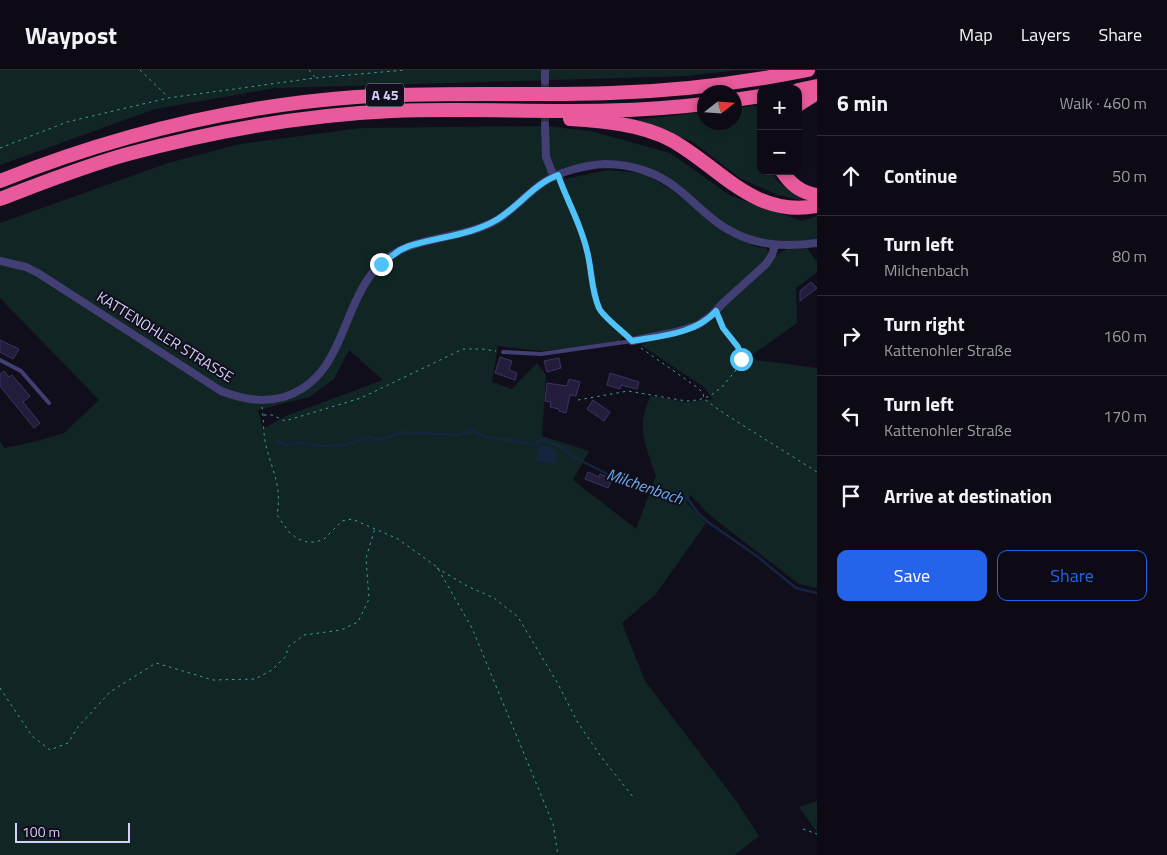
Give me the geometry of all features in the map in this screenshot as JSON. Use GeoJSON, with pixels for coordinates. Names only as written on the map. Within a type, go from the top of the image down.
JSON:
{"type":"FeatureCollection","features":[{"type":"Feature","properties":{"kind":"highway","name":"A 45"},"geometry":{"type":"LineString","coordinates":[[0,181],[49,161],[139,134],[222,114],[296,103],[391,95],[445,93],[560,94],[650,92],[742,82],[808,70]]}},
{"type":"Feature","properties":{"kind":"highway"},"geometry":{"type":"LineString","coordinates":[[802,89],[817,86]]}},
{"type":"Feature","properties":{"kind":"highway"},"geometry":{"type":"LineString","coordinates":[[802,102],[817,93]]}},
{"type":"Feature","properties":{"kind":"highway"},"geometry":{"type":"LineString","coordinates":[[742,99],[757,97]]}},
{"type":"Feature","properties":{"kind":"highway","name":"A 45"},"geometry":{"type":"LineString","coordinates":[[0,199],[126,154],[208,134],[337,115],[392,111],[610,110],[697,104]]}},
{"type":"Feature","properties":{"kind":"highway"},"geometry":{"type":"LineString","coordinates":[[523,111],[538,118],[603,122],[655,133],[690,152],[726,181],[755,197],[783,205],[798,207],[817,206]]}},
{"type":"Feature","properties":{"kind":"highway"},"geometry":{"type":"LineString","coordinates":[[785,175],[794,186],[804,192],[817,196]]}},
{"type":"Feature","properties":{"kind":"street"},"geometry":{"type":"LineString","coordinates":[[545,70],[545,81]]}},
{"type":"Feature","properties":{"kind":"street"},"geometry":{"type":"LineString","coordinates":[[545,124],[546,157],[556,176]]}},
{"type":"Feature","properties":{"kind":"street","name":"KATTENOHLER STRASSE"},"geometry":{"type":"LineString","coordinates":[[0,260],[26,267],[38,273],[221,391],[232,396],[251,400],[272,399],[289,395],[303,388],[322,371],[335,352],[363,285],[388,258],[409,246],[471,230],[497,220],[543,182],[582,167],[607,164],[622,165],[659,176],[728,230],[758,242],[775,245],[817,242]]}},
{"type":"Feature","properties":{"kind":"street"},"geometry":{"type":"LineString","coordinates":[[632,341],[690,329],[705,321],[766,264],[772,255],[775,245]]}},
{"type":"Feature","properties":{"kind":"lane"},"geometry":{"type":"LineString","coordinates":[[556,176],[578,220],[600,310],[632,341]]}},
{"type":"Feature","properties":{"kind":"lane"},"geometry":{"type":"LineString","coordinates":[[504,352],[541,354],[632,341]]}},
{"type":"Feature","properties":{"kind":"lane"},"geometry":{"type":"LineString","coordinates":[[0,360],[20,371],[49,403]]}},
{"type":"Feature","properties":{"kind":"path"},"geometry":{"type":"LineString","coordinates":[[140,70],[168,98]]}},
{"type":"Feature","properties":{"kind":"path"},"geometry":{"type":"LineString","coordinates":[[309,70],[315,78]]}},
{"type":"Feature","properties":{"kind":"path"},"geometry":{"type":"LineString","coordinates":[[0,148],[67,122],[168,98],[315,78],[405,70]]}},
{"type":"Feature","properties":{"kind":"path"},"geometry":{"type":"LineString","coordinates":[[578,400],[628,391],[686,401],[704,399],[716,392],[730,378],[741,359],[738,347],[723,328],[716,311]]}},
{"type":"Feature","properties":{"kind":"path"},"geometry":{"type":"LineString","coordinates":[[632,341],[698,388],[703,393],[704,399],[725,414],[817,472]]}},
{"type":"Feature","properties":{"kind":"path"},"geometry":{"type":"LineString","coordinates":[[504,352],[463,349],[362,398],[285,421],[272,415],[263,416],[266,445],[277,481],[279,502],[277,515],[289,532],[298,539],[307,542],[316,542],[324,539],[342,521],[352,519],[375,528],[398,538],[437,567],[461,582],[494,598],[518,617],[558,684],[578,723],[602,758],[634,798]]}},
{"type":"Feature","properties":{"kind":"path"},"geometry":{"type":"LineString","coordinates":[[0,688],[32,736],[50,750],[68,743],[78,727],[110,692],[156,663],[213,680],[255,679],[272,670],[286,656],[288,647],[304,635],[341,630],[358,622],[369,599],[366,558],[375,528]]}},
{"type":"Feature","properties":{"kind":"path"},"geometry":{"type":"LineString","coordinates":[[437,567],[472,628],[552,824],[558,855]]}},
{"type":"Feature","properties":{"kind":"path"},"geometry":{"type":"LineString","coordinates":[[803,829],[817,834]]}},
{"type":"Feature","properties":{"kind":"green space"},"geometry":{"type":"Polygon","coordinates":[[[0,70],[739,70],[687,76],[276,88],[155,109],[0,165],[0,70]]]}},
{"type":"Feature","properties":{"kind":"green space"},"geometry":{"type":"Polygon","coordinates":[[[757,105],[757,175],[774,175],[777,181],[804,201],[778,195],[740,178],[693,142],[636,120],[697,113],[697,130],[742,130],[742,107],[757,105]]]}},
{"type":"Feature","properties":{"kind":"green space"},"geometry":{"type":"Polygon","coordinates":[[[544,126],[591,131],[670,153],[731,196],[802,221],[817,216],[817,243],[790,245],[735,234],[659,176],[607,164],[563,174],[565,179],[608,170],[644,173],[670,189],[731,235],[757,247],[766,248],[769,254],[767,259],[697,324],[632,341],[624,329],[601,309],[589,252],[579,217],[576,221],[586,253],[598,311],[621,332],[623,337],[618,343],[541,351],[498,346],[492,382],[512,389],[537,363],[546,375],[542,436],[589,451],[573,480],[636,529],[656,476],[646,446],[643,427],[646,407],[651,396],[686,402],[713,399],[704,387],[641,345],[654,339],[690,331],[785,250],[807,248],[817,262],[817,272],[796,288],[797,323],[752,355],[756,360],[817,368],[817,588],[799,584],[707,513],[691,495],[686,502],[706,523],[656,594],[622,623],[645,681],[737,802],[759,836],[735,855],[0,855],[0,441],[4,448],[64,433],[99,400],[0,298],[0,223],[168,163],[240,144],[361,128],[544,126]],[[349,350],[334,379],[309,397],[258,410],[263,429],[286,416],[383,380],[349,350]]]}},
{"type":"Feature","properties":{"kind":"green space"},"geometry":{"type":"Polygon","coordinates":[[[817,801],[817,832],[799,807],[817,801]]]}},
{"type":"Feature","properties":{"kind":"water"},"geometry":{"type":"Polygon","coordinates":[[[544,445],[555,450],[556,464],[536,462],[538,448],[544,445]]]}},
{"type":"Feature","properties":{"kind":"building"},"geometry":{"type":"Polygon","coordinates":[[[811,282],[817,288],[800,301],[800,291],[811,282]]]}},
{"type":"Feature","properties":{"kind":"building"},"geometry":{"type":"Polygon","coordinates":[[[0,340],[19,349],[13,359],[0,352],[0,340]]]}},
{"type":"Feature","properties":{"kind":"building"},"geometry":{"type":"Polygon","coordinates":[[[500,357],[512,361],[509,370],[517,373],[515,380],[495,373],[500,357]]]}},
{"type":"Feature","properties":{"kind":"building"},"geometry":{"type":"Polygon","coordinates":[[[559,358],[561,368],[547,372],[544,361],[559,358]]]}},
{"type":"Feature","properties":{"kind":"building"},"geometry":{"type":"Polygon","coordinates":[[[4,371],[9,377],[12,375],[30,396],[23,402],[40,423],[34,428],[0,386],[0,374],[4,371]]]}},
{"type":"Feature","properties":{"kind":"building"},"geometry":{"type":"Polygon","coordinates":[[[610,373],[639,382],[637,389],[621,385],[620,389],[607,385],[610,373]]]}},
{"type":"Feature","properties":{"kind":"building"},"geometry":{"type":"Polygon","coordinates":[[[569,379],[580,382],[576,396],[570,395],[566,413],[550,407],[551,402],[545,401],[547,383],[567,386],[569,379]]]}},
{"type":"Feature","properties":{"kind":"building"},"geometry":{"type":"Polygon","coordinates":[[[593,400],[610,412],[604,421],[587,409],[593,400]]]}},
{"type":"Feature","properties":{"kind":"building"},"geometry":{"type":"Polygon","coordinates":[[[588,472],[599,477],[600,474],[612,479],[608,488],[585,479],[588,472]]]}},
{"type":"Feature","properties":{"kind":"waterway","name":"Milchenbach"},"geometry":{"type":"LineString","coordinates":[[277,441],[287,445],[295,443],[325,446],[346,445],[369,437],[379,440],[404,432],[456,435],[473,431],[487,437],[533,444],[544,440],[561,447],[576,458],[611,476],[687,498],[698,513],[708,522],[758,557],[796,588],[817,593]]}},
{"type":"Feature","properties":{"kind":"tunnel"},"geometry":{"type":"LineString","coordinates":[[545,81],[545,125]]}},
{"type":"Feature","properties":{"kind":"route"},"geometry":{"type":"LineString","coordinates":[[381,264],[400,250],[409,246],[471,230],[497,220],[543,182],[558,175],[565,195],[578,220],[588,252],[592,281],[600,310],[632,341],[690,329],[705,321],[716,311],[723,328],[738,347],[741,359]]}}]}
